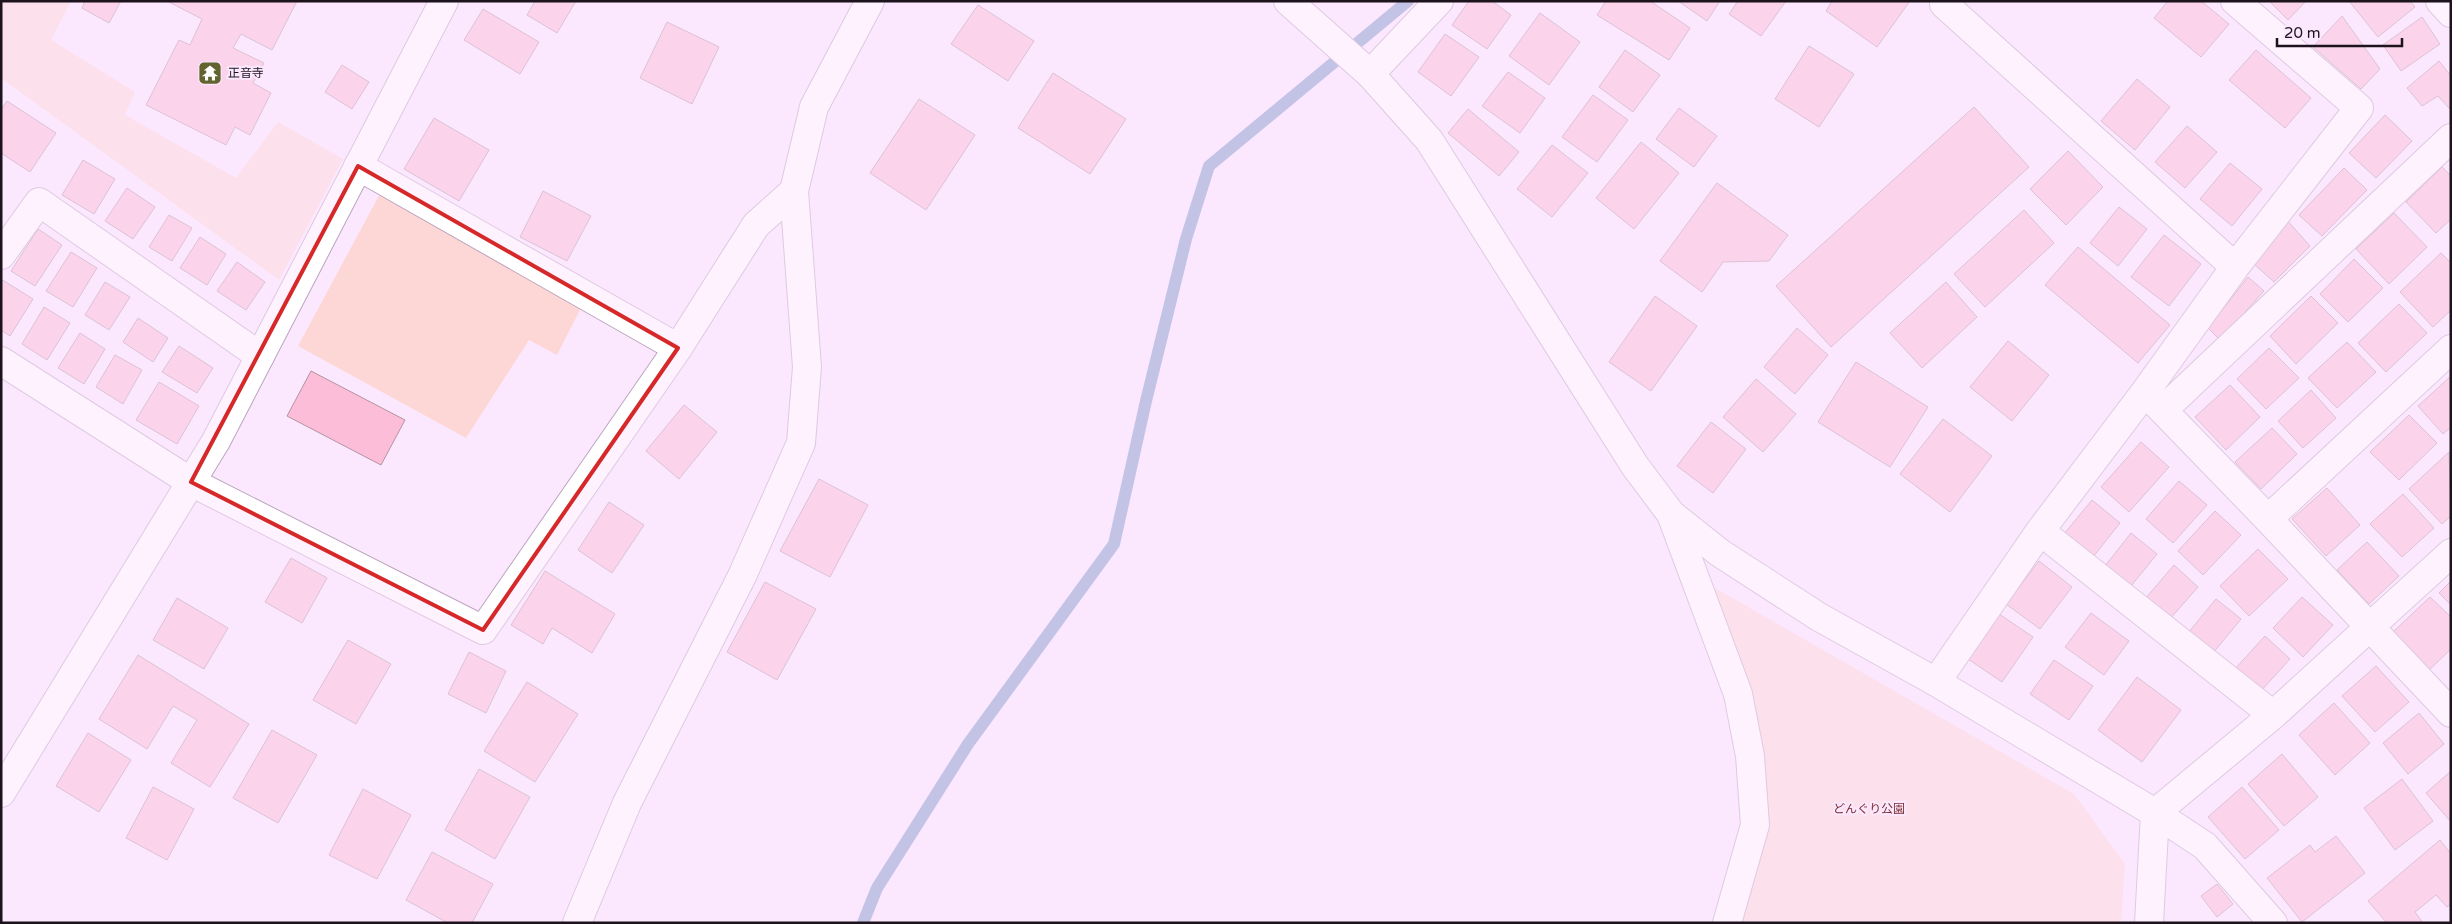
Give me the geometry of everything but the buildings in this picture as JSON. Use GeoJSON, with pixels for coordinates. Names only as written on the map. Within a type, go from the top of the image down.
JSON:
{"type":"FeatureCollection","features":[{"type":"Feature","properties":{"kind":"street"},"geometry":{"type":"LineString","coordinates":[[1,793],[216,441],[444,1]]}},
{"type":"Feature","properties":{"kind":"street"},"geometry":{"type":"LineString","coordinates":[[577,923],[627,804],[742,576],[801,443],[807,367],[794,191],[814,107],[870,1]]}},
{"type":"Feature","properties":{"kind":"street"},"geometry":{"type":"LineString","coordinates":[[1288,1],[1370,74],[1429,140],[1635,466],[1671,514],[1720,553],[1819,616],[1936,682],[2155,813],[2205,846],[2273,923]]}},
{"type":"Feature","properties":{"kind":"street"},"geometry":{"type":"LineString","coordinates":[[1370,74],[1439,1]]}},
{"type":"Feature","properties":{"kind":"street"},"geometry":{"type":"LineString","coordinates":[[1944,1],[1944,4],[2235,267]]}},
{"type":"Feature","properties":{"kind":"street"},"geometry":{"type":"LineString","coordinates":[[2154,401],[2235,267],[2359,108],[2235,1]]}},
{"type":"Feature","properties":{"kind":"street"},"geometry":{"type":"LineString","coordinates":[[2440,1],[2451,13]]}},
{"type":"Feature","properties":{"kind":"street"},"geometry":{"type":"LineString","coordinates":[[1936,682],[2040,531],[2154,401],[2451,138]]}},
{"type":"Feature","properties":{"kind":"street"},"geometry":{"type":"LineString","coordinates":[[358,166],[678,348]]}},
{"type":"Feature","properties":{"kind":"street"},"geometry":{"type":"LineString","coordinates":[[1,361],[191,482],[483,630],[678,348],[756,225],[794,191]]}},
{"type":"Feature","properties":{"kind":"street"},"geometry":{"type":"LineString","coordinates":[[1,255],[39,202],[260,356]]}},
{"type":"Feature","properties":{"kind":"street"},"geometry":{"type":"LineString","coordinates":[[2268,518],[2451,348]]}},
{"type":"Feature","properties":{"kind":"street"},"geometry":{"type":"LineString","coordinates":[[2154,401],[2268,518],[2451,713]]}},
{"type":"Feature","properties":{"kind":"street"},"geometry":{"type":"LineString","coordinates":[[1671,514],[1738,694],[1750,756],[1755,825],[1727,923]]}},
{"type":"Feature","properties":{"kind":"street"},"geometry":{"type":"LineString","coordinates":[[2040,531],[2273,715]]}},
{"type":"Feature","properties":{"kind":"street"},"geometry":{"type":"LineString","coordinates":[[2148,923],[2155,813],[2273,715],[2451,553]]}},
{"type":"Feature","properties":{"kind":"highlighted area"},"geometry":{"type":"Polygon","coordinates":[[[358,166],[678,348],[483,630],[191,482],[358,166]]]}},
{"type":"Feature","properties":{"kind":"green space"},"geometry":{"type":"Polygon","coordinates":[[[1,1],[71,1],[51,40],[135,92],[125,115],[236,178],[278,122],[343,159],[279,280],[1,78],[1,1]]]}},
{"type":"Feature","properties":{"kind":"green space"},"geometry":{"type":"Polygon","coordinates":[[[382,190],[583,304],[557,355],[529,340],[466,438],[298,346],[382,190]]]}},
{"type":"Feature","properties":{"kind":"green space","name":"どんぐり公園"},"geometry":{"type":"Polygon","coordinates":[[[1715,588],[2074,794],[2125,864],[2121,923],[1728,921],[1755,825],[1704,597],[1715,588]]]}},
{"type":"Feature","properties":{"kind":"waterway"},"geometry":{"type":"LineString","coordinates":[[863,923],[877,888],[968,744],[1114,544],[1146,401],[1186,239],[1209,166],[1408,1]]}},
{"type":"Feature","properties":{"kind":"place","name":"正音寺"},"geometry":{"type":"Point","coordinates":[210,73]}}]}
